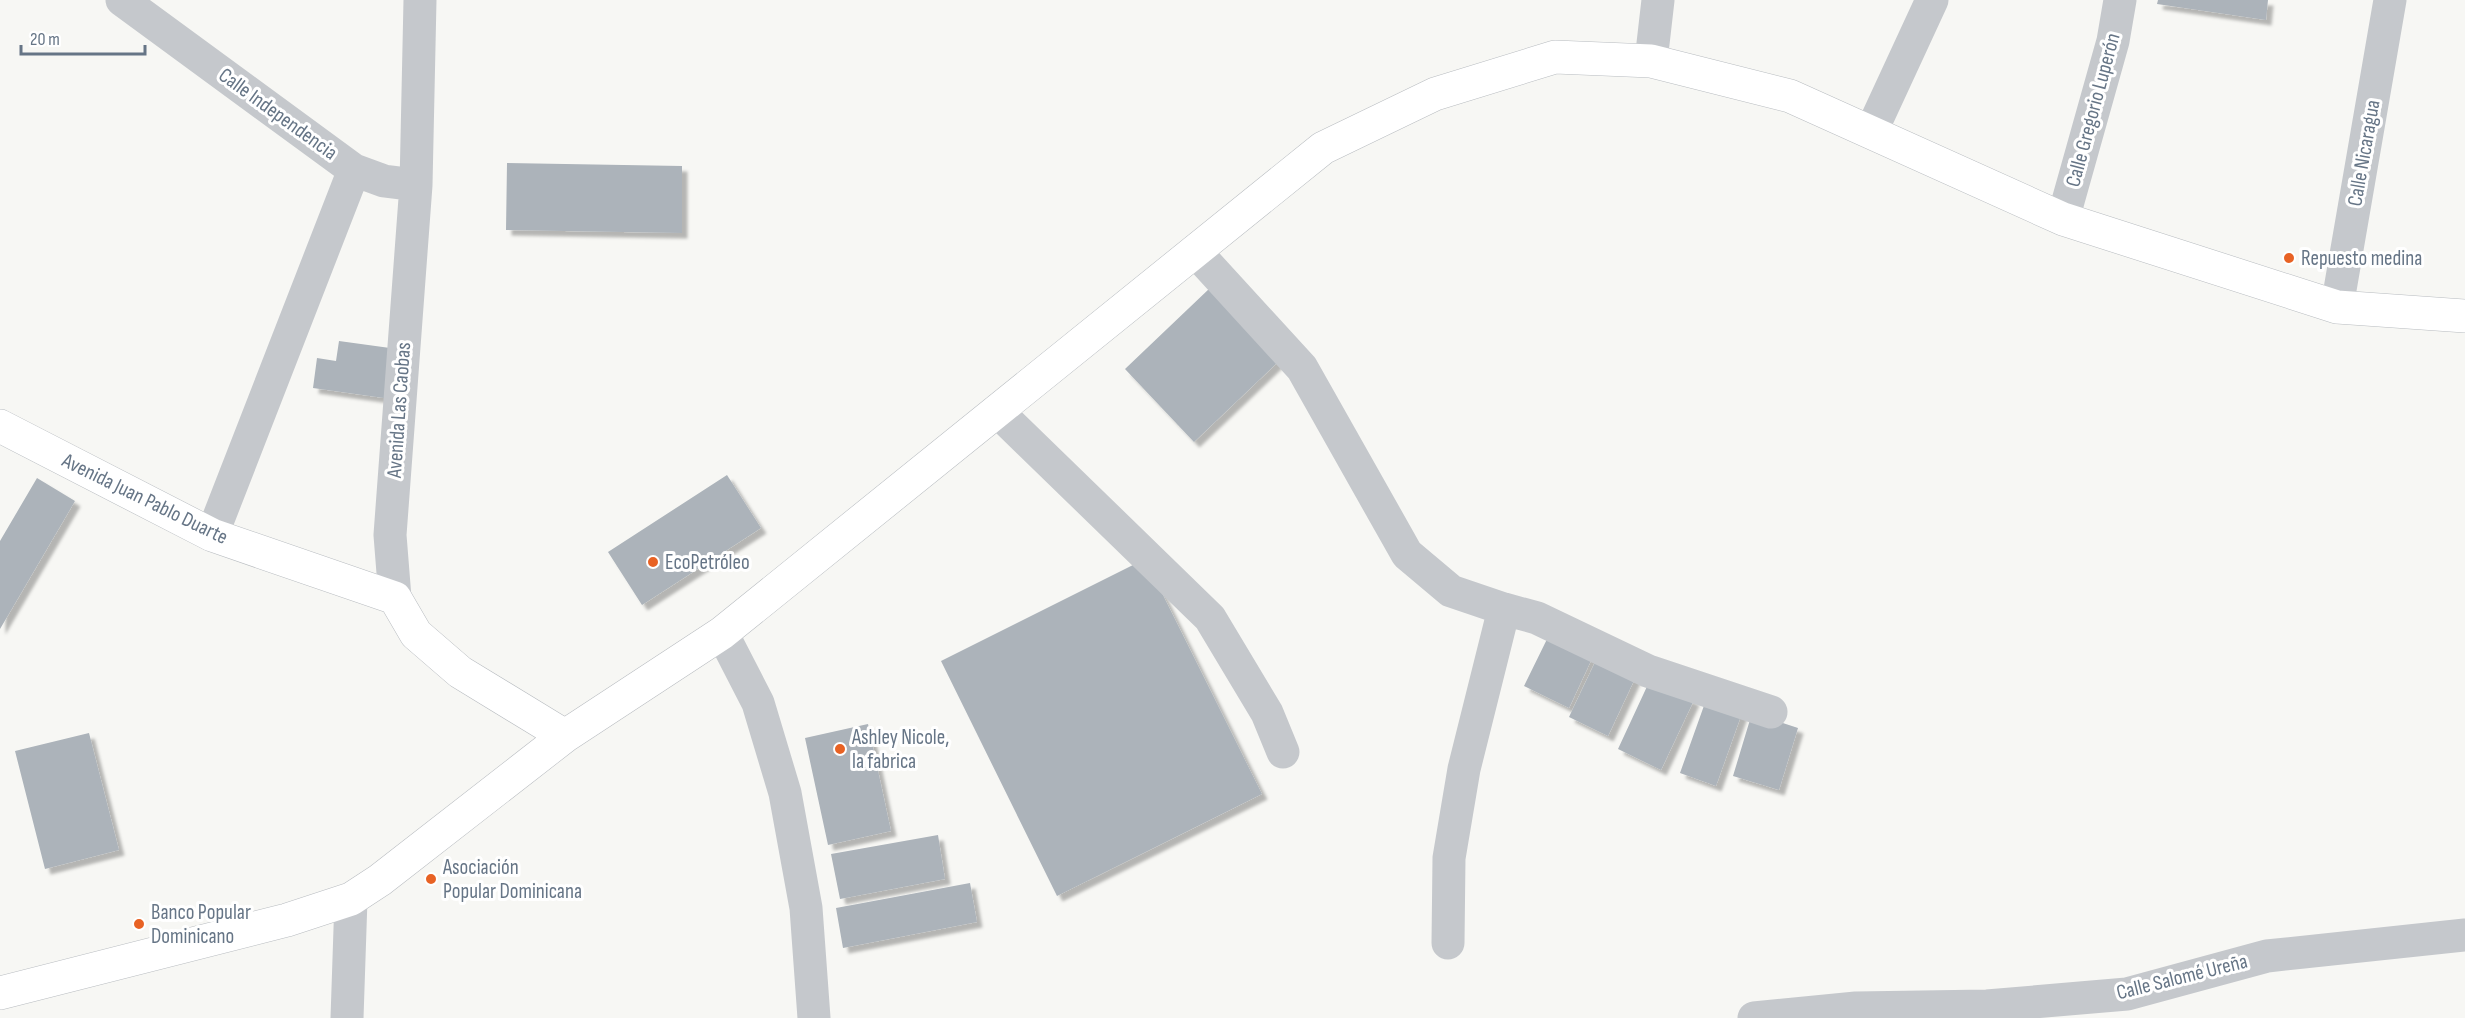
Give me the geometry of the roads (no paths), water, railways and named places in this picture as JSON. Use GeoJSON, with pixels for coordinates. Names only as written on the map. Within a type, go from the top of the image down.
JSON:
{"type":"FeatureCollection","features":[{"type":"Feature","properties":{"kind":"main road"},"geometry":{"type":"LineString","coordinates":[[0,993],[287,920],[351,900],[565,736],[722,633],[1323,148],[1435,94],[1555,57],[1651,61],[1790,96],[2063,219],[2337,307],[2465,316]]}},
{"type":"Feature","properties":{"kind":"main road","name":"Avenida Juan Pablo Duarte"},"geometry":{"type":"LineString","coordinates":[[0,426],[212,535],[395,598]]}},
{"type":"Feature","properties":{"kind":"main road","name":"Avenida Las Caobas"},"geometry":{"type":"LineString","coordinates":[[395,598],[416,634],[460,672],[565,736]]}},
{"type":"Feature","properties":{"kind":"street","name":"Calle Independencia"},"geometry":{"type":"LineString","coordinates":[[122,0],[354,170],[384,181],[416,185]]}},
{"type":"Feature","properties":{"kind":"street","name":"Avenida Las Caobas"},"geometry":{"type":"LineString","coordinates":[[395,598],[390,535],[416,185],[420,0]]}},
{"type":"Feature","properties":{"kind":"street"},"geometry":{"type":"LineString","coordinates":[[1651,61],[1658,0]]}},
{"type":"Feature","properties":{"kind":"street"},"geometry":{"type":"LineString","coordinates":[[1871,132],[1932,0]]}},
{"type":"Feature","properties":{"kind":"street","name":"Calle Gregorio Luperón"},"geometry":{"type":"LineString","coordinates":[[2063,219],[2113,41],[2120,0]]}},
{"type":"Feature","properties":{"kind":"street","name":"Calle Nicaragua"},"geometry":{"type":"LineString","coordinates":[[2337,307],[2390,0]]}},
{"type":"Feature","properties":{"kind":"street"},"geometry":{"type":"LineString","coordinates":[[212,535],[354,170]]}},
{"type":"Feature","properties":{"kind":"street"},"geometry":{"type":"LineString","coordinates":[[1195,250],[1302,369],[1407,554],[1451,591],[1537,618],[1648,671],[1771,712]]}},
{"type":"Feature","properties":{"kind":"street"},"geometry":{"type":"LineString","coordinates":[[997,411],[1210,618],[1267,713],[1283,752]]}},
{"type":"Feature","properties":{"kind":"street"},"geometry":{"type":"LineString","coordinates":[[1448,943],[1451,847],[1464,769],[1504,609]]}},
{"type":"Feature","properties":{"kind":"street"},"geometry":{"type":"LineString","coordinates":[[722,633],[758,703],[785,793],[806,908],[816,1016]]}},
{"type":"Feature","properties":{"kind":"street"},"geometry":{"type":"LineString","coordinates":[[347,1018],[351,900]]}},
{"type":"Feature","properties":{"kind":"street","name":"Calle Salomé Ureña"},"geometry":{"type":"LineString","coordinates":[[1754,1018],[1856,1008],[1987,1006],[2127,994],[2267,956],[2465,935]]}},
{"type":"Feature","properties":{"kind":"place","name":"Repuesto medina"},"geometry":{"type":"Point","coordinates":[2289,258]}},
{"type":"Feature","properties":{"kind":"place","name":"EcoPetróleo"},"geometry":{"type":"Point","coordinates":[653,562]}},
{"type":"Feature","properties":{"kind":"place","name":"Ashley Nicole, la fabrica"},"geometry":{"type":"Point","coordinates":[840,749]}},
{"type":"Feature","properties":{"kind":"place","name":"Asociación Popular Dominicana"},"geometry":{"type":"Point","coordinates":[431,879]}},
{"type":"Feature","properties":{"kind":"place","name":"Banco Popular Dominicano"},"geometry":{"type":"Point","coordinates":[139,924]}}]}
